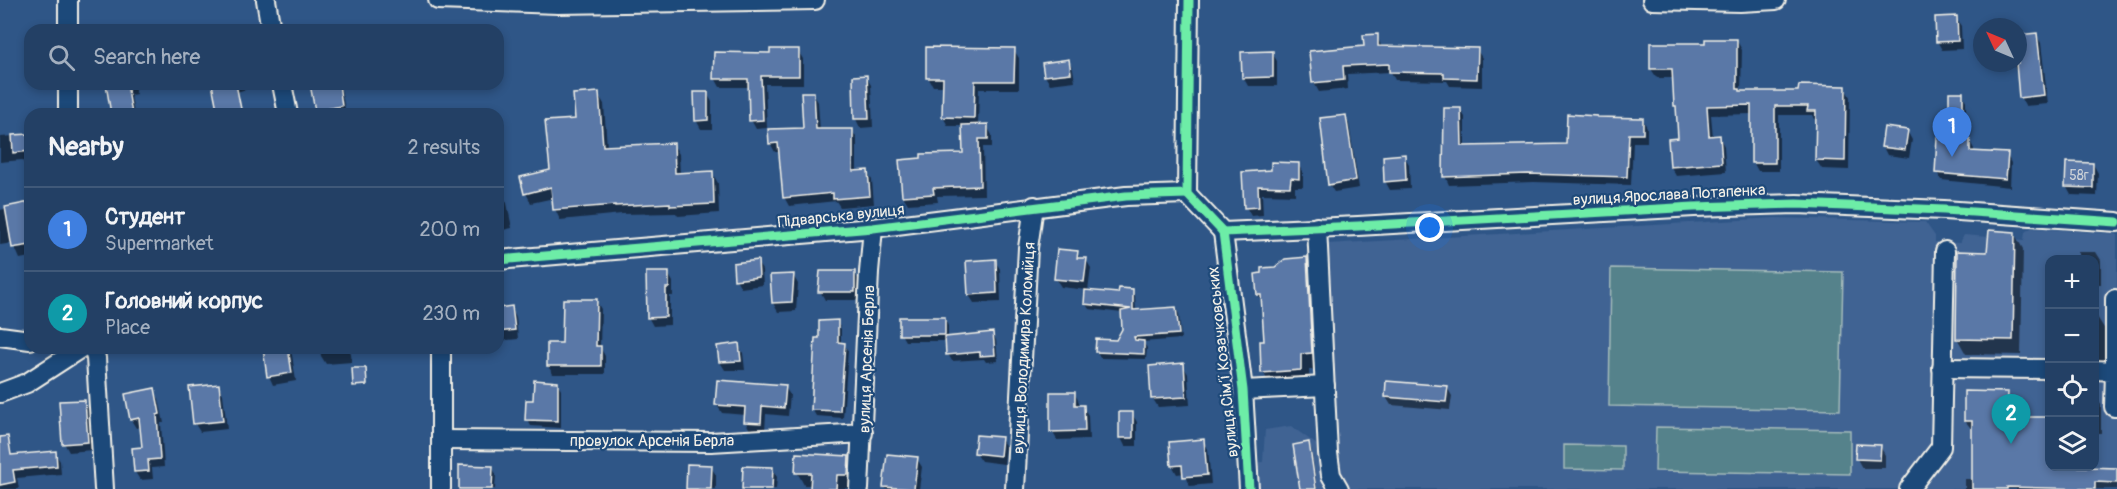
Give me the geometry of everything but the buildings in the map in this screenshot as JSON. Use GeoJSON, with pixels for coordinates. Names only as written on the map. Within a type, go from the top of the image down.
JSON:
{"type":"FeatureCollection","features":[{"type":"Feature","properties":{"kind":"street"},"geometry":{"type":"LineString","coordinates":[[68,0],[68,24]]}},
{"type":"Feature","properties":{"kind":"street"},"geometry":{"type":"LineString","coordinates":[[266,0],[271,24]]}},
{"type":"Feature","properties":{"kind":"street"},"geometry":{"type":"LineString","coordinates":[[438,0],[558,4],[816,0]]}},
{"type":"Feature","properties":{"kind":"street"},"geometry":{"type":"LineString","coordinates":[[1190,0],[1187,194],[1223,232]]}},
{"type":"Feature","properties":{"kind":"street"},"geometry":{"type":"LineString","coordinates":[[1652,0],[1776,0]]}},
{"type":"Feature","properties":{"kind":"street"},"geometry":{"type":"LineString","coordinates":[[68,90],[68,108]]}},
{"type":"Feature","properties":{"kind":"street"},"geometry":{"type":"LineString","coordinates":[[283,90],[287,108]]}},
{"type":"Feature","properties":{"kind":"street","name":"Підварська вулиця"},"geometry":{"type":"LineString","coordinates":[[504,259],[873,228],[1144,194],[1187,194]]}},
{"type":"Feature","properties":{"kind":"street","name":"вулиця Ярослава Потапенка"},"geometry":{"type":"LineString","coordinates":[[1223,232],[1694,207],[1797,204],[1944,210],[2117,222]]}},
{"type":"Feature","properties":{"kind":"street","name":"вулиця Володимира Коломійця"},"geometry":{"type":"LineString","coordinates":[[1015,489],[1028,248],[1034,206]]}},
{"type":"Feature","properties":{"kind":"street"},"geometry":{"type":"LineString","coordinates":[[1317,227],[1328,453],[1331,475],[1339,489]]}},
{"type":"Feature","properties":{"kind":"street","name":"вулиця Арсенія Берла"},"geometry":{"type":"LineString","coordinates":[[860,489],[869,272],[873,228]]}},
{"type":"Feature","properties":{"kind":"street","name":"вулиця Сімʼї Козачковських"},"geometry":{"type":"LineString","coordinates":[[1223,232],[1243,390],[1249,489]]}},
{"type":"Feature","properties":{"kind":"street"},"geometry":{"type":"LineString","coordinates":[[1909,489],[1941,447],[1945,251]]}},
{"type":"Feature","properties":{"kind":"street"},"geometry":{"type":"LineString","coordinates":[[2115,299],[2115,407],[2117,407]]}},
{"type":"Feature","properties":{"kind":"street"},"geometry":{"type":"LineString","coordinates":[[0,336],[24,339]]}},
{"type":"Feature","properties":{"kind":"street"},"geometry":{"type":"LineString","coordinates":[[0,393],[27,383],[72,354]]}},
{"type":"Feature","properties":{"kind":"street"},"geometry":{"type":"LineString","coordinates":[[95,354],[104,489]]}},
{"type":"Feature","properties":{"kind":"street"},"geometry":{"type":"LineString","coordinates":[[441,354],[441,489]]}},
{"type":"Feature","properties":{"kind":"street"},"geometry":{"type":"LineString","coordinates":[[1942,368],[2045,369]]}},
{"type":"Feature","properties":{"kind":"street"},"geometry":{"type":"LineString","coordinates":[[2099,370],[2115,370]]}},
{"type":"Feature","properties":{"kind":"street"},"geometry":{"type":"LineString","coordinates":[[1243,390],[1325,386]]}},
{"type":"Feature","properties":{"kind":"street","name":"провулок Арсенія Берла"},"geometry":{"type":"LineString","coordinates":[[441,440],[711,442],[863,433]]}},
{"type":"Feature","properties":{"kind":"shaded area"},"geometry":{"type":"Polygon","coordinates":[[[1775,218],[1925,222],[1935,236],[1935,242],[1960,243],[1964,235],[2024,240],[2025,232],[2031,228],[2117,234],[2117,489],[1338,489],[1327,244],[1775,218]]]}},
{"type":"Feature","properties":{"kind":"shaded area"},"geometry":{"type":"Polygon","coordinates":[[[1291,426],[1328,453],[1333,489],[1249,489],[1248,463],[1263,462],[1265,430],[1291,426]]]}},
{"type":"Feature","properties":{"kind":"green space"},"geometry":{"type":"Polygon","coordinates":[[[1611,268],[1843,272],[1840,410],[1609,406],[1611,268]]]}},
{"type":"Feature","properties":{"kind":"green space"},"geometry":{"type":"Polygon","coordinates":[[[1656,427],[1850,430],[1850,474],[1655,471],[1656,427]]]}},
{"type":"Feature","properties":{"kind":"green space"},"geometry":{"type":"Polygon","coordinates":[[[1564,445],[1623,446],[1623,470],[1564,469],[1564,445]]]}},
{"type":"Feature","properties":{"kind":"cycle path"},"geometry":{"type":"LineString","coordinates":[[1189,0],[1187,194],[1223,232]]}},
{"type":"Feature","properties":{"kind":"cycle path"},"geometry":{"type":"LineString","coordinates":[[504,259],[873,228],[1126,196],[1187,194]]}},
{"type":"Feature","properties":{"kind":"cycle path"},"geometry":{"type":"LineString","coordinates":[[1223,232],[1694,207],[1797,204],[1944,210],[2117,222]]}},
{"type":"Feature","properties":{"kind":"cycle path"},"geometry":{"type":"LineString","coordinates":[[1223,232],[1243,390],[1249,489]]}},
{"type":"Feature","properties":{"kind":"place","name":"Студент"},"geometry":{"type":"Point","coordinates":[1952,157]}},
{"type":"Feature","properties":{"kind":"place","name":"Головний корпус"},"geometry":{"type":"Point","coordinates":[2011,444]}}]}
